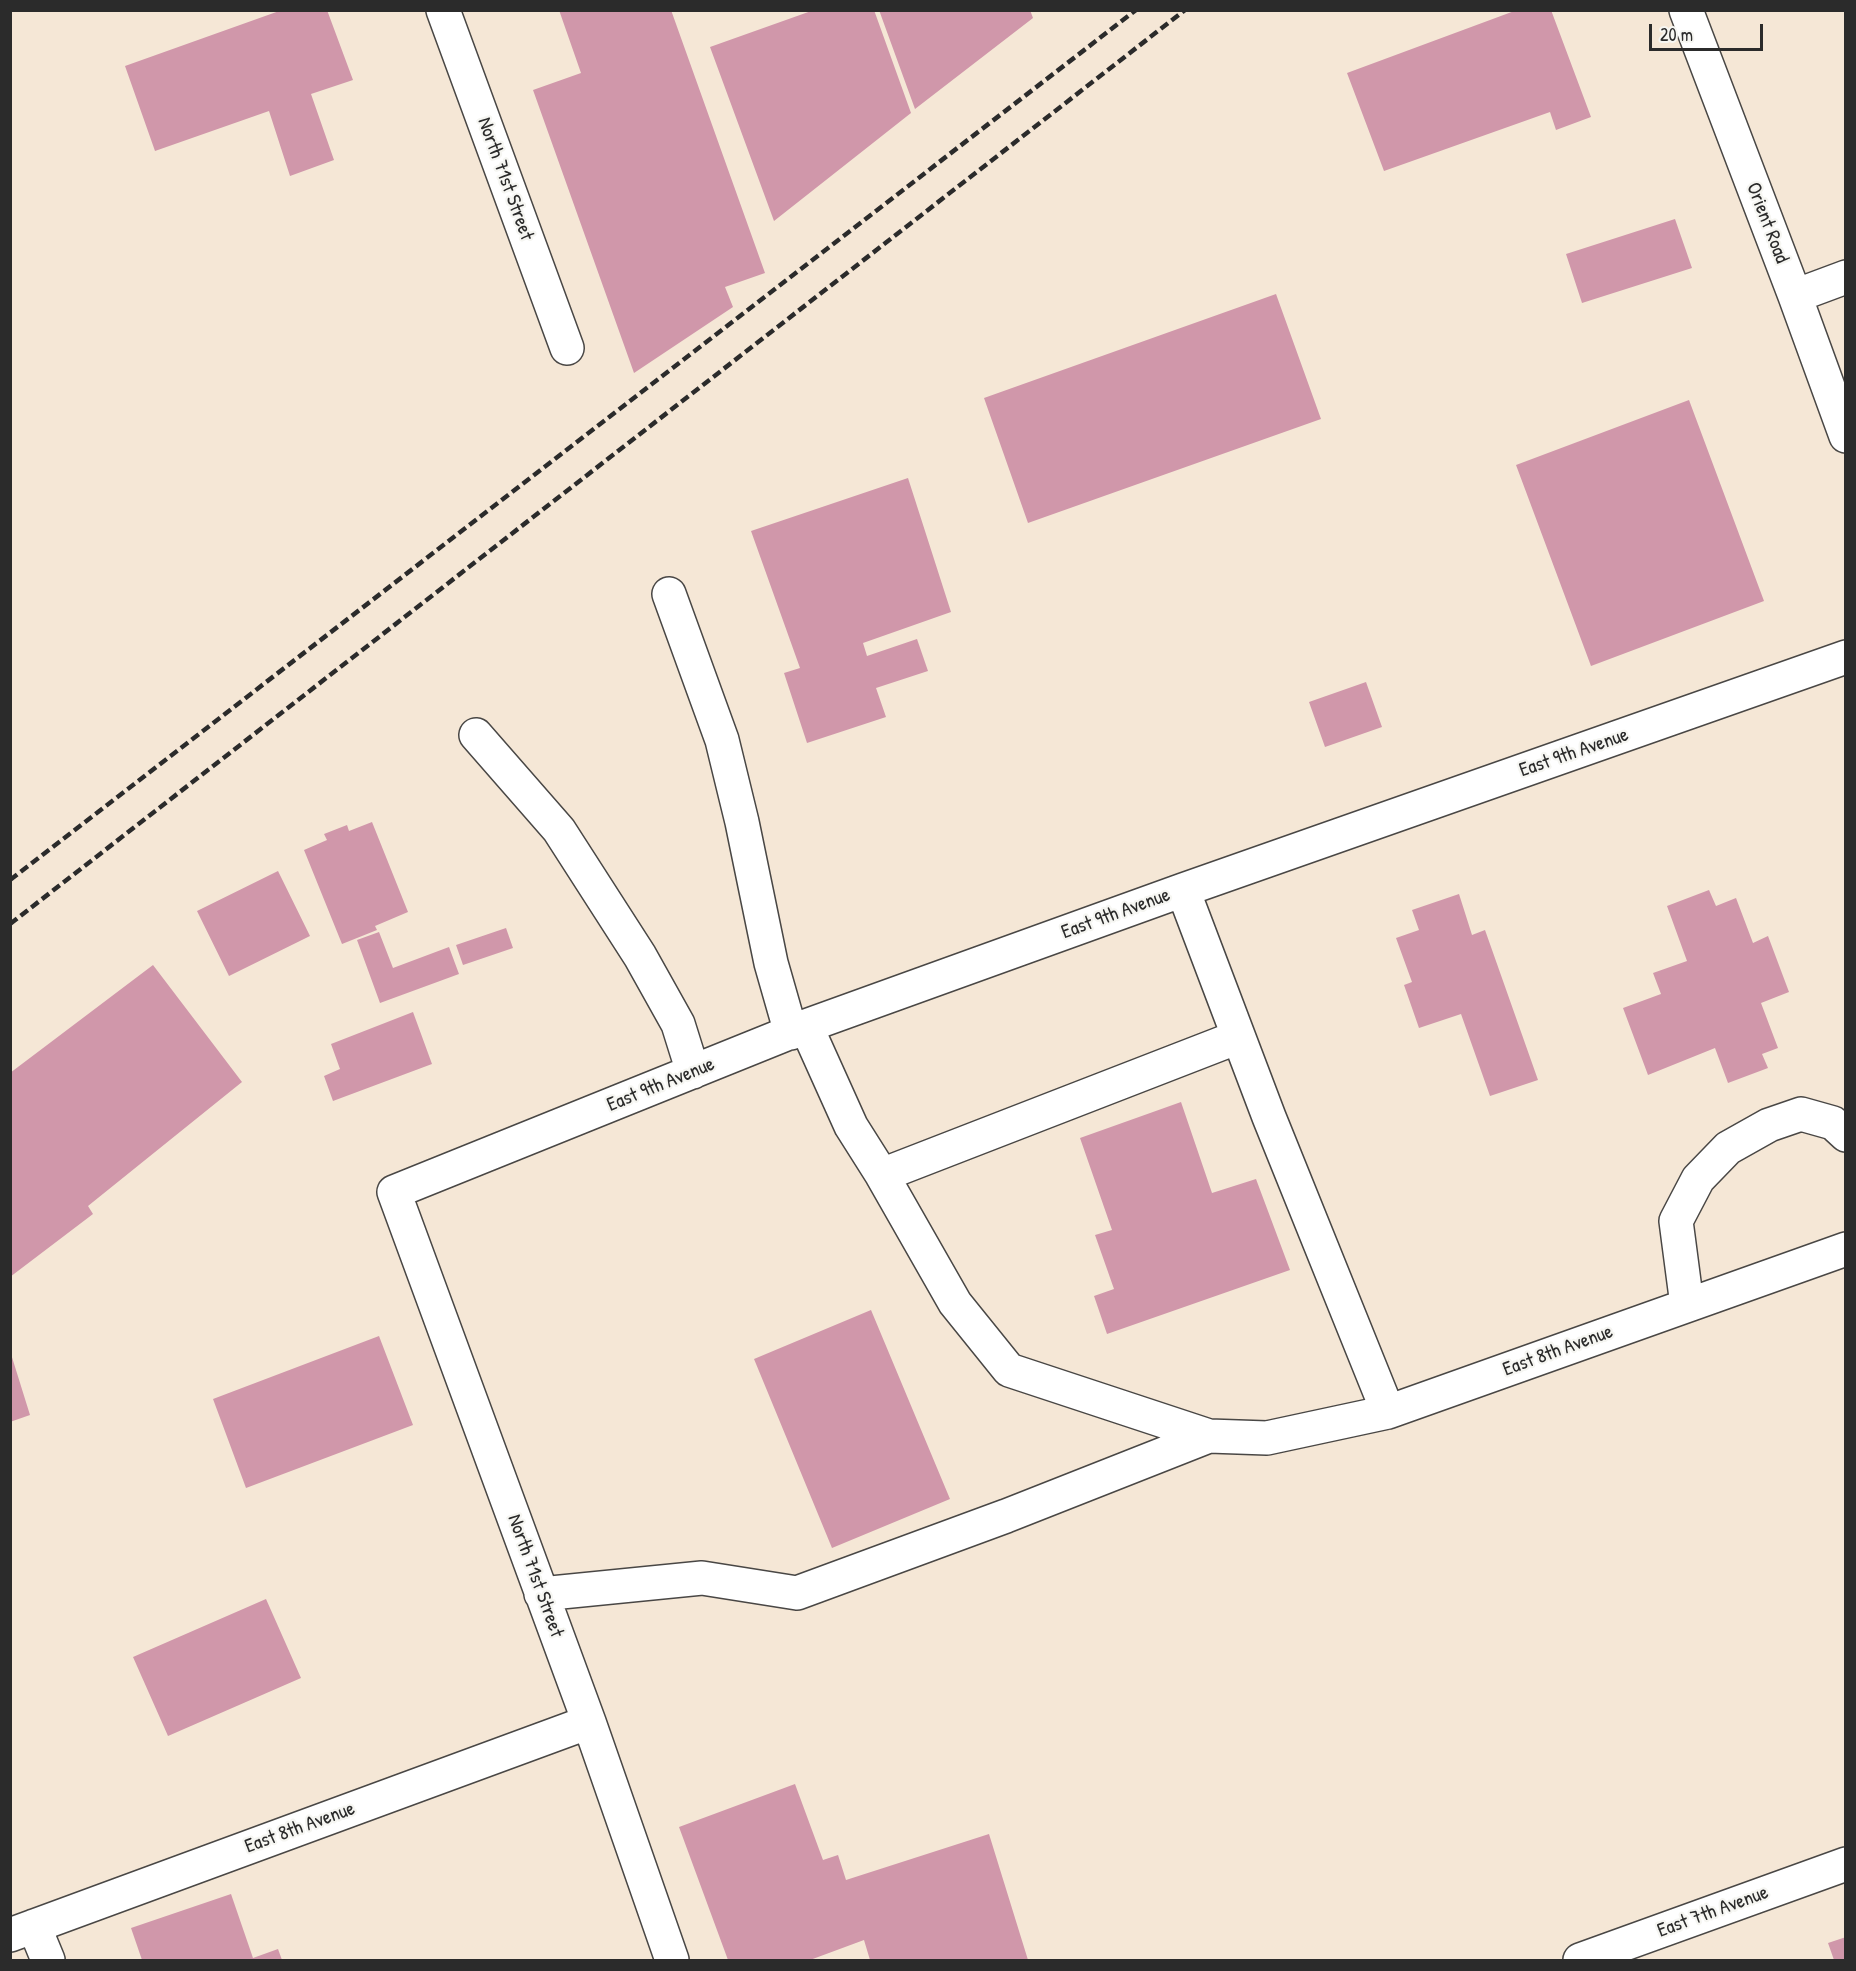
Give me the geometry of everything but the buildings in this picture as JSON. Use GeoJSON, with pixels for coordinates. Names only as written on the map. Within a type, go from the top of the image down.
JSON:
{"type":"FeatureCollection","features":[{"type":"Feature","properties":{"kind":"street","name":"North 71st Street"},"geometry":{"type":"LineString","coordinates":[[443,10],[567,348]]}},
{"type":"Feature","properties":{"kind":"street","name":"Orient Road"},"geometry":{"type":"LineString","coordinates":[[1686,10],[1795,296],[1845,436]]}},
{"type":"Feature","properties":{"kind":"street"},"geometry":{"type":"LineString","coordinates":[[1795,296],[1845,277]]}},
{"type":"Feature","properties":{"kind":"street"},"geometry":{"type":"LineString","coordinates":[[669,594],[722,740],[742,822],[771,963],[799,1030],[851,1126],[882,1175],[955,1303],[1009,1370],[1209,1436]]}},
{"type":"Feature","properties":{"kind":"street","name":"East 9th Avenue"},"geometry":{"type":"LineString","coordinates":[[394,1192],[799,1030],[1183,890],[1845,657]]}},
{"type":"Feature","properties":{"kind":"street"},"geometry":{"type":"LineString","coordinates":[[476,735],[559,830],[621,927],[678,1024],[693,1072]]}},
{"type":"Feature","properties":{"kind":"street"},"geometry":{"type":"LineString","coordinates":[[1183,890],[1269,1118],[1388,1412]]}},
{"type":"Feature","properties":{"kind":"street"},"geometry":{"type":"LineString","coordinates":[[882,1175],[1238,1037]]}},
{"type":"Feature","properties":{"kind":"street"},"geometry":{"type":"LineString","coordinates":[[1687,1305],[1676,1221],[1698,1179],[1728,1148],[1769,1125],[1801,1114],[1833,1123],[1845,1135]]}},
{"type":"Feature","properties":{"kind":"street","name":"North 71st Street"},"geometry":{"type":"LineString","coordinates":[[394,1192],[589,1722],[672,1960]]}},
{"type":"Feature","properties":{"kind":"street","name":"East 8th Avenue"},"geometry":{"type":"LineString","coordinates":[[1209,1436],[1267,1438],[1388,1412],[1845,1249]]}},
{"type":"Feature","properties":{"kind":"street"},"geometry":{"type":"LineString","coordinates":[[542,1594],[702,1578],[797,1593],[1006,1516],[1209,1436]]}},
{"type":"Feature","properties":{"kind":"street","name":"East 8th Avenue"},"geometry":{"type":"LineString","coordinates":[[22,1930],[589,1722]]}},
{"type":"Feature","properties":{"kind":"street","name":"East 7th Avenue"},"geometry":{"type":"LineString","coordinates":[[1580,1960],[1845,1864]]}},
{"type":"Feature","properties":{"kind":"street"},"geometry":{"type":"LineString","coordinates":[[22,1930],[48,1960]]}},
{"type":"Feature","properties":{"kind":"railway"},"geometry":{"type":"LineString","coordinates":[[10,880],[1136,10]]}},
{"type":"Feature","properties":{"kind":"railway"},"geometry":{"type":"LineString","coordinates":[[10,924],[1185,10]]}}]}
